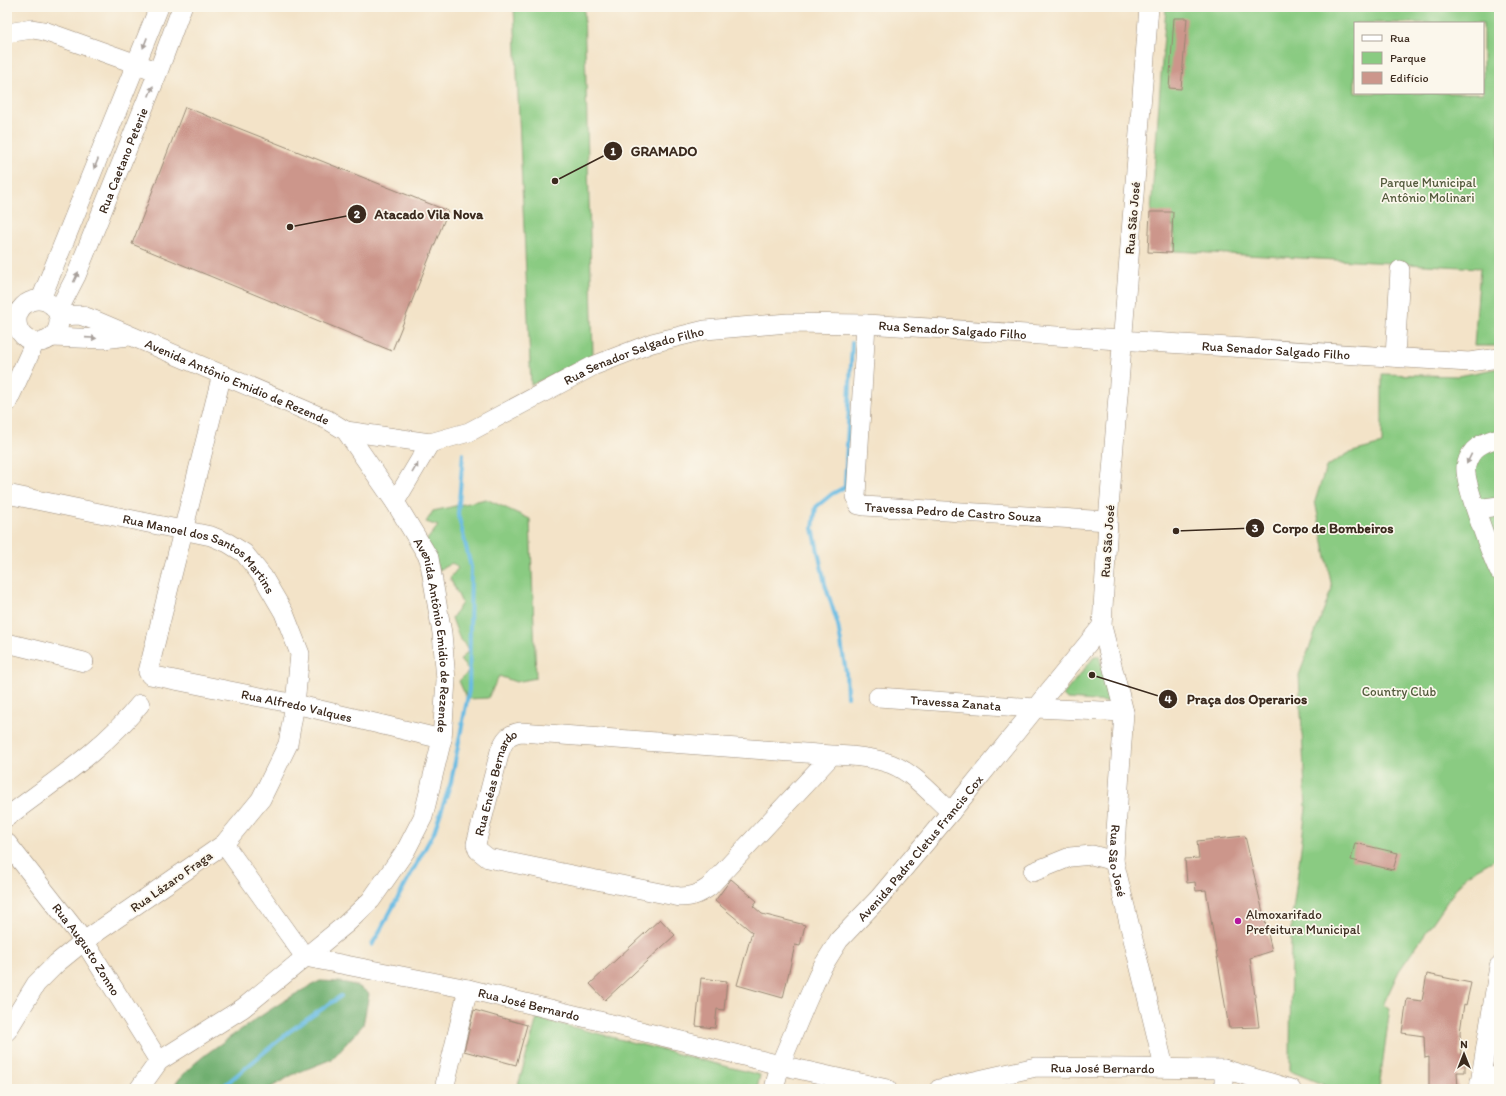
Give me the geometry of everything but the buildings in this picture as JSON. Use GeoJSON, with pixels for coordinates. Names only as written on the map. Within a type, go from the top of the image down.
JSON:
{"type":"FeatureCollection","features":[{"type":"Feature","properties":{"kind":"street","name":"Rua Caetano Peterie"},"geometry":{"type":"LineString","coordinates":[[41,300],[159,7]]}},
{"type":"Feature","properties":{"kind":"street","name":"Rua Caetano Peterie"},"geometry":{"type":"LineString","coordinates":[[58,313],[76,276],[158,72],[182,7]]}},
{"type":"Feature","properties":{"kind":"street","name":"Rua São José"},"geometry":{"type":"LineString","coordinates":[[1149,7],[1108,521],[1102,626],[1124,712],[1114,861],[1164,1067]]}},
{"type":"Feature","properties":{"kind":"street"},"geometry":{"type":"LineString","coordinates":[[7,33],[26,29],[44,31],[158,72]]}},
{"type":"Feature","properties":{"kind":"street"},"geometry":{"type":"LineString","coordinates":[[1395,358],[1400,270]]}},
{"type":"Feature","properties":{"kind":"street"},"geometry":{"type":"LineString","coordinates":[[7,404],[38,339],[58,329],[58,313],[48,301],[33,300],[26,303],[12,316],[21,334],[38,339]]}},
{"type":"Feature","properties":{"kind":"street","name":"Avenida Antônio Emidio de Rezende"},"geometry":{"type":"LineString","coordinates":[[58,313],[85,317],[328,420],[346,431],[395,502],[429,558],[442,633],[446,680],[442,738],[423,817],[406,850],[372,900],[243,1008],[159,1061],[139,1089]]}},
{"type":"Feature","properties":{"kind":"street","name":"Rua Senador Salgado Filho"},"geometry":{"type":"LineString","coordinates":[[430,443],[469,432],[593,366],[652,343],[705,330],[788,323],[866,324],[1469,362],[1499,358]]}},
{"type":"Feature","properties":{"kind":"street","name":"Travessa Pedro de Castro Souza"},"geometry":{"type":"LineString","coordinates":[[866,324],[856,496],[859,504],[864,506],[1108,521]]}},
{"type":"Feature","properties":{"kind":"street","name":"Avenida Antônio Emidio de Rezende"},"geometry":{"type":"LineString","coordinates":[[7,338],[103,339],[129,336]]}},
{"type":"Feature","properties":{"kind":"street"},"geometry":{"type":"LineString","coordinates":[[182,530],[222,374]]}},
{"type":"Feature","properties":{"kind":"street"},"geometry":{"type":"LineString","coordinates":[[346,431],[430,443],[395,502]]}},
{"type":"Feature","properties":{"kind":"street"},"geometry":{"type":"LineString","coordinates":[[1499,438],[1480,443],[1466,465],[1467,479],[1476,509],[1490,553],[1499,571]]}},
{"type":"Feature","properties":{"kind":"street","name":"Rua Manoel dos Santos Martins"},"geometry":{"type":"LineString","coordinates":[[7,494],[211,536],[228,543],[244,553],[263,577],[284,613],[300,654],[295,704]]}},
{"type":"Feature","properties":{"kind":"street"},"geometry":{"type":"LineString","coordinates":[[1476,509],[1499,506]]}},
{"type":"Feature","properties":{"kind":"street","name":"Rua Alfredo Valques"},"geometry":{"type":"LineString","coordinates":[[182,530],[149,673],[295,704],[442,738]]}},
{"type":"Feature","properties":{"kind":"street","name":"Avenida Padre Cletus Francis Cox"},"geometry":{"type":"LineString","coordinates":[[774,1089],[780,1065],[822,969],[839,940],[879,898],[952,812],[1102,626]]}},
{"type":"Feature","properties":{"kind":"street"},"geometry":{"type":"LineString","coordinates":[[7,642],[84,662]]}},
{"type":"Feature","properties":{"kind":"street","name":"Travessa Zanata"},"geometry":{"type":"LineString","coordinates":[[878,697],[1035,708],[1124,712]]}},
{"type":"Feature","properties":{"kind":"street"},"geometry":{"type":"LineString","coordinates":[[7,817],[104,742],[128,719],[140,704]]}},
{"type":"Feature","properties":{"kind":"street","name":"Rua Lázaro Fraga"},"geometry":{"type":"LineString","coordinates":[[7,1031],[36,984],[57,963],[84,941],[224,844],[261,799],[278,768],[288,744],[295,704]]}},
{"type":"Feature","properties":{"kind":"street","name":"Rua Enéas Bernardo"},"geometry":{"type":"LineString","coordinates":[[832,755],[709,887],[699,895],[691,897],[680,897],[488,858],[481,854],[476,844],[500,751],[505,739],[512,733],[521,732],[832,755],[866,758],[891,764],[911,776],[952,812]]}},
{"type":"Feature","properties":{"kind":"street","name":"Rua Augusto Zonno"},"geometry":{"type":"LineString","coordinates":[[7,843],[84,941],[159,1061]]}},
{"type":"Feature","properties":{"kind":"street"},"geometry":{"type":"LineString","coordinates":[[224,844],[305,957]]}},
{"type":"Feature","properties":{"kind":"street"},"geometry":{"type":"LineString","coordinates":[[1033,872],[1070,857],[1092,855],[1114,861]]}},
{"type":"Feature","properties":{"kind":"street","name":"Rua José Bernardo"},"geometry":{"type":"LineString","coordinates":[[305,957],[468,989],[780,1065],[887,1089]]}},
{"type":"Feature","properties":{"kind":"street"},"geometry":{"type":"LineString","coordinates":[[1480,1085],[1499,966]]}},
{"type":"Feature","properties":{"kind":"street"},"geometry":{"type":"LineString","coordinates":[[444,1089],[468,989]]}},
{"type":"Feature","properties":{"kind":"street","name":"Rua José Bernardo"},"geometry":{"type":"LineString","coordinates":[[938,1089],[1036,1067],[1164,1067],[1224,1069],[1271,1085],[1291,1089]]}},
{"type":"Feature","properties":{"kind":"street"},"geometry":{"type":"LineString","coordinates":[[1224,1069],[1224,1089]]}},
{"type":"Feature","properties":{"kind":"street"},"geometry":{"type":"LineString","coordinates":[[1480,1085],[1499,1075]]}},
{"type":"Feature","properties":{"kind":"green space"},"geometry":{"type":"Polygon","coordinates":[[[514,7],[584,7],[593,355],[531,385],[514,7]]]}},
{"type":"Feature","properties":{"kind":"green space","name":"Parque Municipal Antônio Molinari"},"geometry":{"type":"Polygon","coordinates":[[[1166,7],[1499,7],[1499,346],[1474,346],[1480,268],[1174,251],[1174,226],[1150,225],[1166,7]]]}},
{"type":"Feature","properties":{"kind":"green space","name":"Country Club"},"geometry":{"type":"Polygon","coordinates":[[[1499,368],[1499,857],[1465,876],[1399,971],[1383,1005],[1390,1008],[1379,1089],[1334,1089],[1290,1071],[1291,926],[1306,808],[1299,675],[1332,588],[1315,501],[1326,467],[1349,453],[1382,444],[1382,374],[1459,376],[1499,368]]]}},
{"type":"Feature","properties":{"kind":"green space"},"geometry":{"type":"Polygon","coordinates":[[[486,499],[530,519],[536,678],[516,682],[499,676],[488,698],[467,699],[459,681],[469,671],[460,660],[469,650],[459,637],[452,618],[462,603],[450,578],[458,568],[452,563],[439,570],[426,541],[438,526],[426,522],[433,511],[486,499]]]}},
{"type":"Feature","properties":{"kind":"green space"},"geometry":{"type":"Polygon","coordinates":[[[1095,656],[1099,656],[1111,697],[1109,702],[1067,699],[1063,695],[1095,656]]]}},
{"type":"Feature","properties":{"kind":"green space"},"geometry":{"type":"Polygon","coordinates":[[[320,981],[352,984],[369,994],[363,1025],[332,1059],[294,1074],[268,1089],[172,1089],[178,1080],[194,1064],[211,1050],[278,1004],[320,981]]]}},
{"type":"Feature","properties":{"kind":"green space"},"geometry":{"type":"Polygon","coordinates":[[[537,1018],[760,1075],[757,1089],[517,1089],[537,1018]]]}},
{"type":"Feature","properties":{"kind":"waterway"},"geometry":{"type":"LineString","coordinates":[[847,697],[846,672],[838,625],[825,584],[813,528],[816,507],[832,494],[845,487],[852,343]]}},
{"type":"Feature","properties":{"kind":"waterway"},"geometry":{"type":"LineString","coordinates":[[372,945],[434,832],[451,782],[469,690],[471,567],[458,514],[463,454]]}},
{"type":"Feature","properties":{"kind":"waterway"},"geometry":{"type":"LineString","coordinates":[[220,1089],[290,1031],[341,996]]}},
{"type":"Feature","properties":{"kind":"place","name":"GRAMADO"},"geometry":{"type":"Point","coordinates":[555,181]}},
{"type":"Feature","properties":{"kind":"place","name":"Atacado Vila Nova"},"geometry":{"type":"Point","coordinates":[290,227]}},
{"type":"Feature","properties":{"kind":"place","name":"Corpo de Bombeiros"},"geometry":{"type":"Point","coordinates":[1176,531]}},
{"type":"Feature","properties":{"kind":"place","name":"Praça dos Operarios"},"geometry":{"type":"Point","coordinates":[1092,675]}},
{"type":"Feature","properties":{"kind":"place","name":"Almoxarifado Prefeitura Municipal"},"geometry":{"type":"Point","coordinates":[1238,921]}}]}
